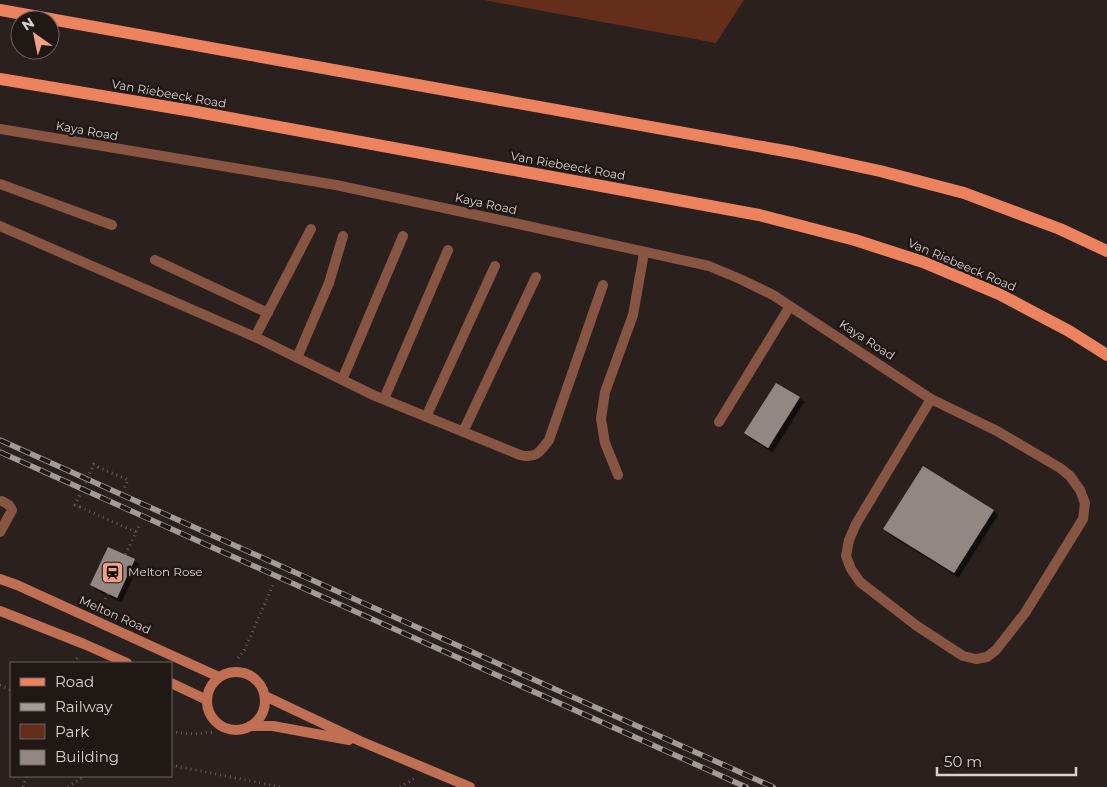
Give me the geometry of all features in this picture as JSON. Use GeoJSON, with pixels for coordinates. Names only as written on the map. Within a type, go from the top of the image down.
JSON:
{"type":"FeatureCollection","features":[{"type":"Feature","properties":{"kind":"main road"},"geometry":{"type":"LineString","coordinates":[[0,10],[796,153],[880,171],[964,193],[1060,229],[1107,251]]}},
{"type":"Feature","properties":{"kind":"main road","name":"Van Riebeeck Road"},"geometry":{"type":"LineString","coordinates":[[0,79],[192,111],[759,215],[856,240],[923,262],[999,294],[1069,331],[1107,355]]}},
{"type":"Feature","properties":{"kind":"street","name":"Melton Road"},"geometry":{"type":"LineString","coordinates":[[0,579],[219,677]]}},
{"type":"Feature","properties":{"kind":"street"},"geometry":{"type":"LineString","coordinates":[[0,611],[125,662]]}},
{"type":"Feature","properties":{"kind":"street"},"geometry":{"type":"LineString","coordinates":[[250,726],[257,720],[265,705],[265,696],[259,682],[249,674],[238,672],[232,672],[219,677],[210,687],[207,700],[212,717],[221,726],[239,730],[250,726],[273,726],[360,741]]}},
{"type":"Feature","properties":{"kind":"street"},"geometry":{"type":"LineString","coordinates":[[172,683],[207,700]]}},
{"type":"Feature","properties":{"kind":"street"},"geometry":{"type":"LineString","coordinates":[[265,696],[360,741],[470,787]]}},
{"type":"Feature","properties":{"kind":"lane","name":"Kaya Road"},"geometry":{"type":"LineString","coordinates":[[0,129],[336,185],[514,222],[644,253],[709,266],[740,278],[773,295],[931,399],[997,431],[1060,468],[1070,476],[1080,490],[1085,503],[1083,519],[1026,613],[996,650],[987,657],[976,660],[964,656],[917,626],[860,582],[846,556],[849,540],[856,524],[931,399]]}},
{"type":"Feature","properties":{"kind":"lane"},"geometry":{"type":"LineString","coordinates":[[0,184],[112,225]]}},
{"type":"Feature","properties":{"kind":"lane"},"geometry":{"type":"LineString","coordinates":[[0,226],[255,337],[384,399],[528,457],[534,456],[549,440],[603,285]]}},
{"type":"Feature","properties":{"kind":"lane"},"geometry":{"type":"LineString","coordinates":[[255,337],[311,229]]}},
{"type":"Feature","properties":{"kind":"lane"},"geometry":{"type":"LineString","coordinates":[[297,358],[329,283],[343,236]]}},
{"type":"Feature","properties":{"kind":"lane"},"geometry":{"type":"LineString","coordinates":[[342,380],[403,236]]}},
{"type":"Feature","properties":{"kind":"lane"},"geometry":{"type":"LineString","coordinates":[[384,399],[448,250]]}},
{"type":"Feature","properties":{"kind":"lane"},"geometry":{"type":"LineString","coordinates":[[618,475],[605,443],[601,419],[605,392],[633,315],[644,253]]}},
{"type":"Feature","properties":{"kind":"lane"},"geometry":{"type":"LineString","coordinates":[[155,260],[268,313]]}},
{"type":"Feature","properties":{"kind":"lane"},"geometry":{"type":"LineString","coordinates":[[426,417],[495,266]]}},
{"type":"Feature","properties":{"kind":"lane"},"geometry":{"type":"LineString","coordinates":[[463,432],[536,276]]}},
{"type":"Feature","properties":{"kind":"lane"},"geometry":{"type":"LineString","coordinates":[[719,422],[790,306]]}},
{"type":"Feature","properties":{"kind":"lane"},"geometry":{"type":"LineString","coordinates":[[1,527],[12,510],[9,505],[2,501]]}},
{"type":"Feature","properties":{"kind":"path"},"geometry":{"type":"LineString","coordinates":[[124,489],[128,480],[94,464],[76,505],[136,532]]}},
{"type":"Feature","properties":{"kind":"path"},"geometry":{"type":"LineString","coordinates":[[125,555],[140,524]]}},
{"type":"Feature","properties":{"kind":"path"},"geometry":{"type":"LineString","coordinates":[[238,658],[244,651],[274,583]]}},
{"type":"Feature","properties":{"kind":"path"},"geometry":{"type":"LineString","coordinates":[[98,613],[108,593]]}},
{"type":"Feature","properties":{"kind":"path"},"geometry":{"type":"LineString","coordinates":[[172,732],[194,734],[214,732]]}},
{"type":"Feature","properties":{"kind":"path"},"geometry":{"type":"LineString","coordinates":[[172,765],[281,787]]}},
{"type":"Feature","properties":{"kind":"path"},"geometry":{"type":"LineString","coordinates":[[68,787],[83,777]]}},
{"type":"Feature","properties":{"kind":"path"},"geometry":{"type":"LineString","coordinates":[[400,787],[415,778]]}},
{"type":"Feature","properties":{"kind":"green space"},"geometry":{"type":"Polygon","coordinates":[[[484,0],[744,0],[716,43],[484,0]]]}},
{"type":"Feature","properties":{"kind":"building"},"geometry":{"type":"Polygon","coordinates":[[[776,383],[800,397],[768,448],[744,433],[776,383]]]}},
{"type":"Feature","properties":{"kind":"building"},"geometry":{"type":"Polygon","coordinates":[[[923,466],[994,510],[954,573],[883,529],[923,466]]]}},
{"type":"Feature","properties":{"kind":"building"},"geometry":{"type":"Polygon","coordinates":[[[108,547],[135,559],[117,598],[90,585],[108,547]]]}},
{"type":"Feature","properties":{"kind":"railway"},"geometry":{"type":"LineString","coordinates":[[0,440],[773,787]]}},
{"type":"Feature","properties":{"kind":"railway"},"geometry":{"type":"LineString","coordinates":[[0,452],[746,787]]}},
{"type":"Feature","properties":{"kind":"place","name":"Melton Rose"},"geometry":{"type":"Point","coordinates":[112,572]}}]}
